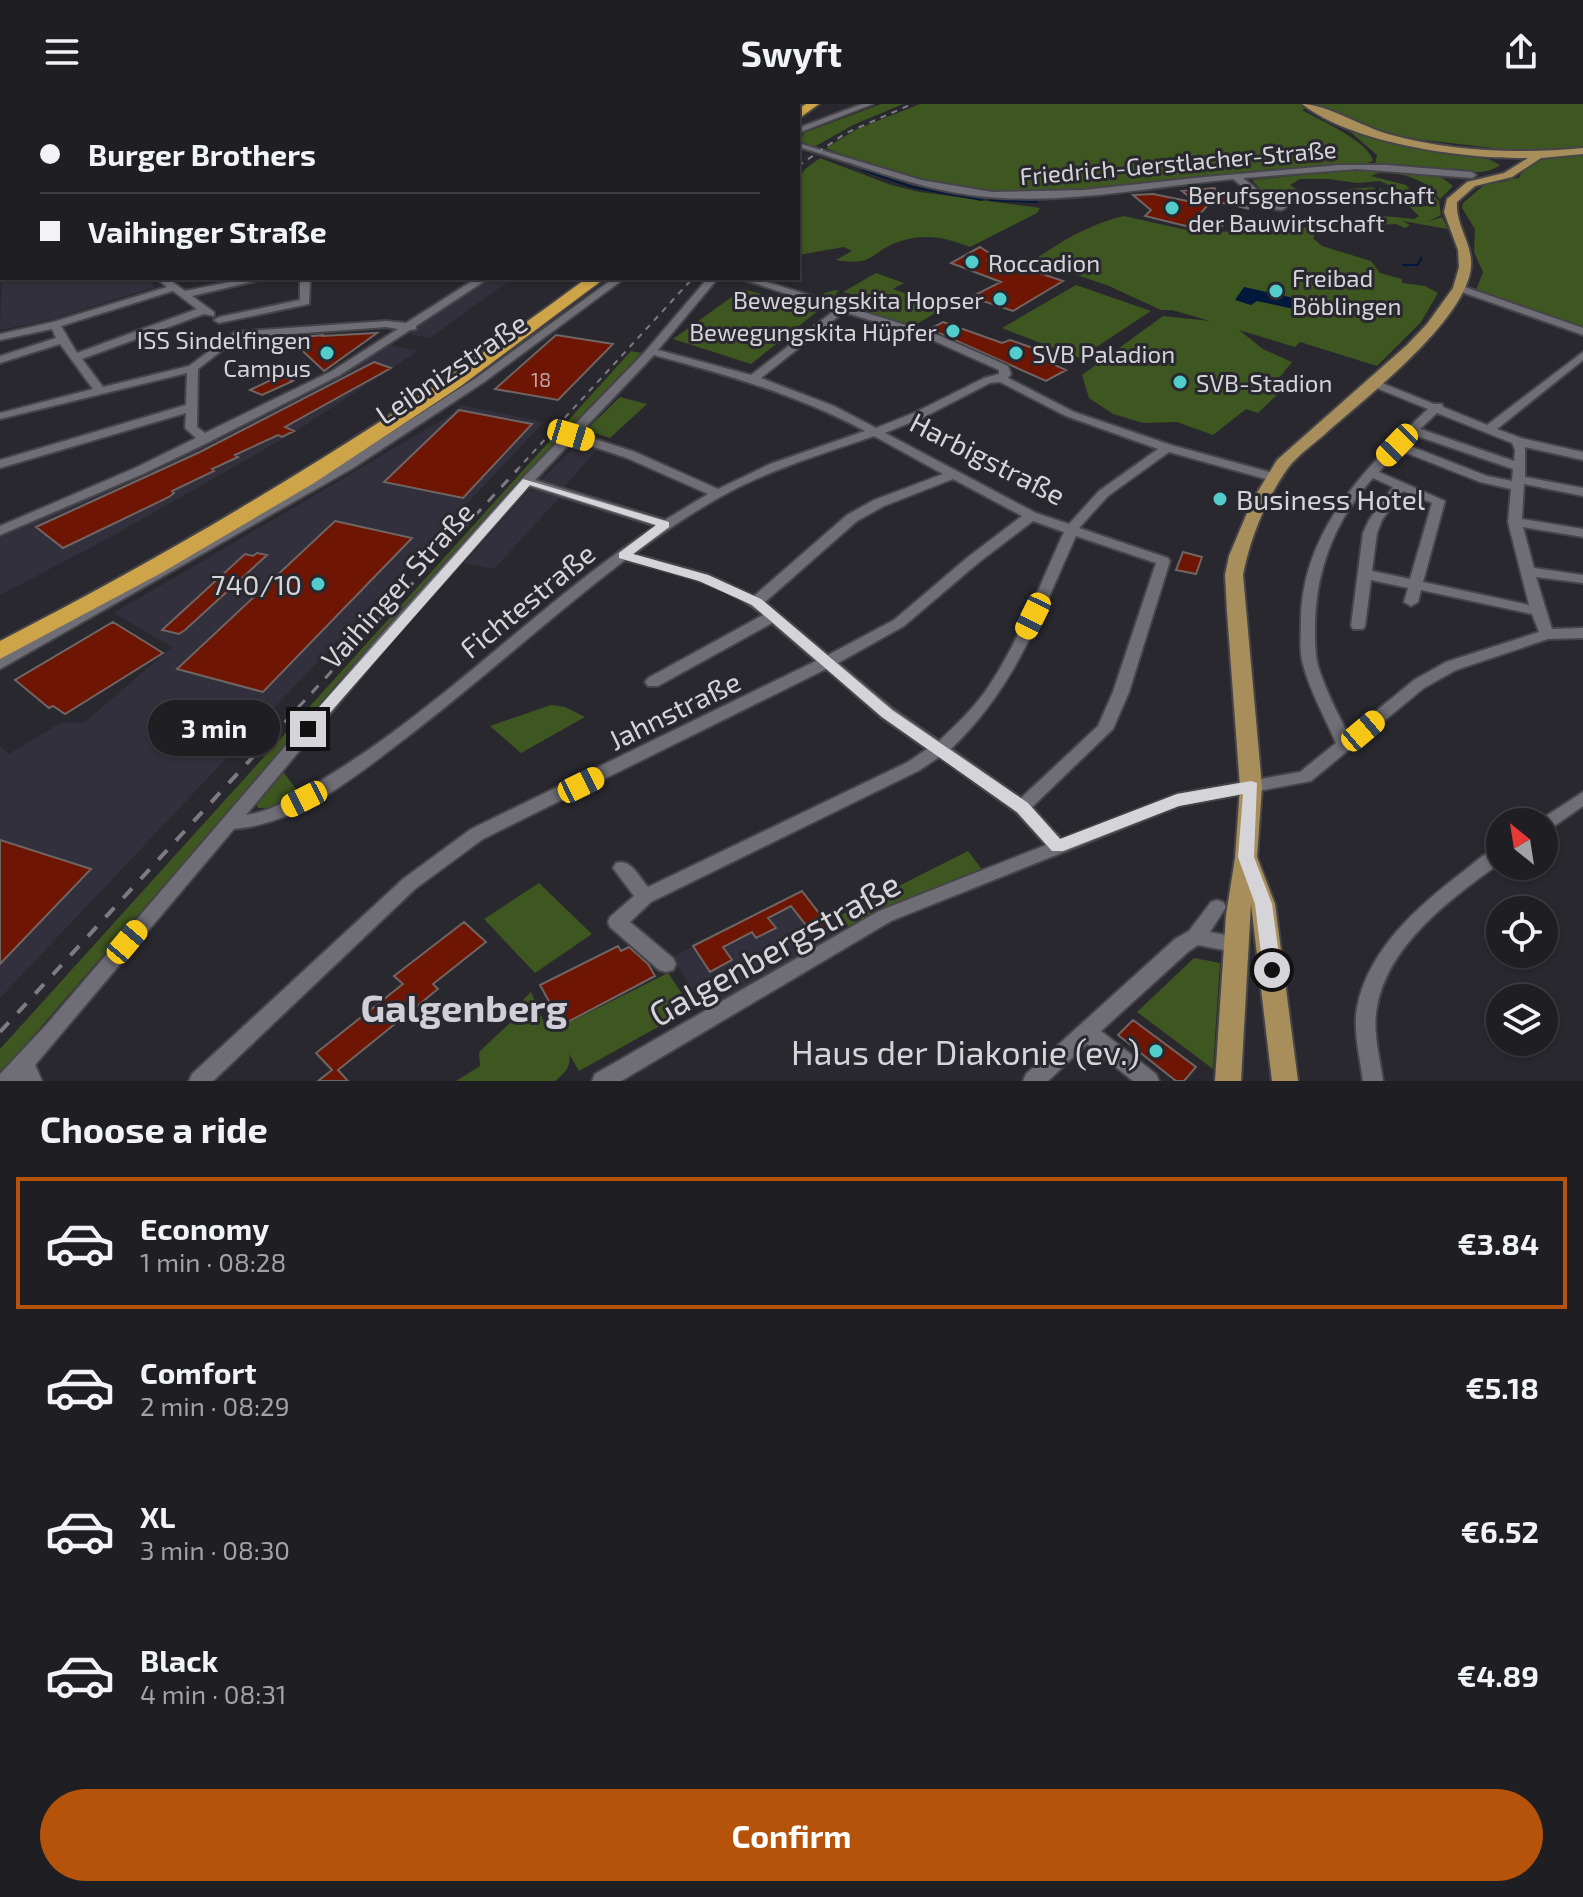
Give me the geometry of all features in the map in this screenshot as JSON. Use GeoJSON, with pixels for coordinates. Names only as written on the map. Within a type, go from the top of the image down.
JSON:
{"type":"FeatureCollection","features":[{"type":"Feature","properties":{"kind":"highway"},"geometry":{"type":"LineString","coordinates":[[0,645],[274,492],[446,383],[584,280]]}},
{"type":"Feature","properties":{"kind":"highway"},"geometry":{"type":"LineString","coordinates":[[0,651],[143,574],[325,468],[476,369],[594,280]]}},
{"type":"Feature","properties":{"kind":"main road"},"geometry":{"type":"LineString","coordinates":[[1295,104],[1331,122],[1370,135],[1476,155],[1507,158],[1583,153]]}},
{"type":"Feature","properties":{"kind":"main road"},"geometry":{"type":"LineString","coordinates":[[1307,104],[1346,124],[1445,148],[1507,158],[1583,153]]}},
{"type":"Feature","properties":{"kind":"main road"},"geometry":{"type":"LineString","coordinates":[[1463,180],[1508,175],[1536,157]]}},
{"type":"Feature","properties":{"kind":"main road"},"geometry":{"type":"LineString","coordinates":[[1507,158],[1519,168]]}},
{"type":"Feature","properties":{"kind":"main road"},"geometry":{"type":"LineString","coordinates":[[1228,1081],[1233,1039],[1234,944],[1246,857],[1251,787],[1234,575],[1246,531],[1273,477],[1290,456],[1432,327],[1459,288],[1465,267],[1464,250],[1450,212],[1451,201],[1463,180],[1492,172],[1507,158]]}},
{"type":"Feature","properties":{"kind":"main road"},"geometry":{"type":"LineString","coordinates":[[1246,857],[1263,904],[1285,1081]]}},
{"type":"Feature","properties":{"kind":"street"},"geometry":{"type":"LineString","coordinates":[[800,130],[869,104]]}},
{"type":"Feature","properties":{"kind":"street","name":"Friedrich-Gerstlacher-Straße"},"geometry":{"type":"LineString","coordinates":[[800,146],[832,153],[909,181],[991,195],[1059,195],[1350,167],[1413,171],[1463,180]]}},
{"type":"Feature","properties":{"kind":"street"},"geometry":{"type":"LineString","coordinates":[[1235,176],[1268,202]]}},
{"type":"Feature","properties":{"kind":"street"},"geometry":{"type":"LineString","coordinates":[[163,280],[235,335]]}},
{"type":"Feature","properties":{"kind":"street"},"geometry":{"type":"LineString","coordinates":[[0,337],[177,292],[251,280]]}},
{"type":"Feature","properties":{"kind":"street"},"geometry":{"type":"LineString","coordinates":[[219,320],[305,302],[305,280]]}},
{"type":"Feature","properties":{"kind":"street"},"geometry":{"type":"LineString","coordinates":[[0,531],[100,489],[336,373],[481,280]]}},
{"type":"Feature","properties":{"kind":"street","name":"Leibnizstraße"},"geometry":{"type":"LineString","coordinates":[[0,664],[306,491],[436,410],[617,280]]}},
{"type":"Feature","properties":{"kind":"street","name":"Vaihinger Straße"},"geometry":{"type":"LineString","coordinates":[[7,1081],[28,1072],[227,823],[384,640],[527,481],[651,351],[711,280]]}},
{"type":"Feature","properties":{"kind":"street"},"geometry":{"type":"LineString","coordinates":[[750,280],[970,351],[1004,368],[1002,379],[1070,414],[1167,448],[1273,477]]}},
{"type":"Feature","properties":{"kind":"street"},"geometry":{"type":"LineString","coordinates":[[1459,288],[1583,332]]}},
{"type":"Feature","properties":{"kind":"street"},"geometry":{"type":"LineString","coordinates":[[75,358],[205,310]]}},
{"type":"Feature","properties":{"kind":"street"},"geometry":{"type":"LineString","coordinates":[[753,379],[841,310]]}},
{"type":"Feature","properties":{"kind":"street"},"geometry":{"type":"LineString","coordinates":[[0,416],[193,368],[235,335],[386,324],[412,327]]}},
{"type":"Feature","properties":{"kind":"street"},"geometry":{"type":"LineString","coordinates":[[55,325],[62,340],[100,391]]}},
{"type":"Feature","properties":{"kind":"street"},"geometry":{"type":"LineString","coordinates":[[0,360],[62,340]]}},
{"type":"Feature","properties":{"kind":"street","name":"Harbigstraße"},"geometry":{"type":"LineString","coordinates":[[651,351],[753,379],[830,408],[878,431],[1031,516],[1163,561],[1121,692],[1105,729],[1022,807]]}},
{"type":"Feature","properties":{"kind":"street"},"geometry":{"type":"LineString","coordinates":[[1489,429],[1583,355]]}},
{"type":"Feature","properties":{"kind":"street"},"geometry":{"type":"LineString","coordinates":[[193,368],[191,428],[205,439]]}},
{"type":"Feature","properties":{"kind":"street","name":"Fichtestraße"},"geometry":{"type":"LineString","coordinates":[[227,823],[237,824],[262,818],[328,784],[450,696],[623,555],[665,524],[717,493],[802,455],[878,431],[988,380],[1002,379]]}},
{"type":"Feature","properties":{"kind":"street"},"geometry":{"type":"LineString","coordinates":[[1373,383],[1438,406],[1517,441],[1583,456]]}},
{"type":"Feature","properties":{"kind":"street"},"geometry":{"type":"LineString","coordinates":[[1345,746],[1310,665],[1305,609],[1312,569],[1327,533],[1350,496],[1438,406]]}},
{"type":"Feature","properties":{"kind":"street"},"geometry":{"type":"LineString","coordinates":[[0,464],[193,407]]}},
{"type":"Feature","properties":{"kind":"street"},"geometry":{"type":"LineString","coordinates":[[1412,430],[1518,477],[1583,492]]}},
{"type":"Feature","properties":{"kind":"street"},"geometry":{"type":"LineString","coordinates":[[571,435],[631,455],[717,493]]}},
{"type":"Feature","properties":{"kind":"street"},"geometry":{"type":"LineString","coordinates":[[1517,441],[1521,450],[1515,522],[1547,634]]}},
{"type":"Feature","properties":{"kind":"street"},"geometry":{"type":"LineString","coordinates":[[1397,445],[1484,479],[1518,477]]}},
{"type":"Feature","properties":{"kind":"street"},"geometry":{"type":"LineString","coordinates":[[666,964],[617,922],[645,897],[939,751],[973,719],[1002,681],[1072,529],[1100,493],[1167,448]]}},
{"type":"Feature","properties":{"kind":"street"},"geometry":{"type":"LineString","coordinates":[[1371,473],[1439,501],[1411,602]]}},
{"type":"Feature","properties":{"kind":"street"},"geometry":{"type":"LineString","coordinates":[[756,602],[852,518],[879,503],[954,474]]}},
{"type":"Feature","properties":{"kind":"street"},"geometry":{"type":"LineString","coordinates":[[527,481],[665,524]]}},
{"type":"Feature","properties":{"kind":"street"},"geometry":{"type":"LineString","coordinates":[[1358,626],[1370,533],[1401,485]]}},
{"type":"Feature","properties":{"kind":"street","name":"Jahnstraße"},"geometry":{"type":"LineString","coordinates":[[199,1081],[409,884],[477,834],[827,664],[899,623],[1031,516]]}},
{"type":"Feature","properties":{"kind":"street"},"geometry":{"type":"LineString","coordinates":[[1515,522],[1583,533]]}},
{"type":"Feature","properties":{"kind":"street"},"geometry":{"type":"LineString","coordinates":[[623,555],[704,578],[756,602],[827,664],[939,751],[1022,807],[1058,847]]}},
{"type":"Feature","properties":{"kind":"street"},"geometry":{"type":"LineString","coordinates":[[1527,571],[1583,579]]}},
{"type":"Feature","properties":{"kind":"street"},"geometry":{"type":"LineString","coordinates":[[1365,574],[1538,611]]}},
{"type":"Feature","properties":{"kind":"street"},"geometry":{"type":"LineString","coordinates":[[653,682],[773,616]]}},
{"type":"Feature","properties":{"kind":"street","name":"Galgenbergstraße"},"geometry":{"type":"LineString","coordinates":[[602,1081],[885,916],[1177,800],[1305,777],[1419,684],[1451,666],[1547,634],[1583,633]]}},
{"type":"Feature","properties":{"kind":"street"},"geometry":{"type":"LineString","coordinates":[[1558,815],[1583,798]]}},
{"type":"Feature","properties":{"kind":"street"},"geometry":{"type":"LineString","coordinates":[[1373,1081],[1367,1008],[1380,968],[1410,932],[1461,881],[1486,864]]}},
{"type":"Feature","properties":{"kind":"street"},"geometry":{"type":"LineString","coordinates":[[622,868],[645,897]]}},
{"type":"Feature","properties":{"kind":"street"},"geometry":{"type":"LineString","coordinates":[[1033,1081],[1182,945],[1196,937],[1217,907]]}},
{"type":"Feature","properties":{"kind":"street"},"geometry":{"type":"LineString","coordinates":[[1196,937],[1234,944]]}},
{"type":"Feature","properties":{"kind":"street"},"geometry":{"type":"LineString","coordinates":[[1087,1032],[1149,1081]]}},
{"type":"Feature","properties":{"kind":"shaded area"},"geometry":{"type":"Polygon","coordinates":[[[2,280],[147,280],[155,287],[53,319],[0,330],[2,280]]]}},
{"type":"Feature","properties":{"kind":"shaded area"},"geometry":{"type":"Polygon","coordinates":[[[486,280],[510,280],[430,338],[408,334],[486,280]]]}},
{"type":"Feature","properties":{"kind":"shaded area"},"geometry":{"type":"Polygon","coordinates":[[[390,345],[418,351],[295,432],[109,538],[0,595],[0,533],[69,506],[194,446],[390,345]]]}},
{"type":"Feature","properties":{"kind":"shaded area"},"geometry":{"type":"Polygon","coordinates":[[[461,405],[544,422],[0,998],[0,746],[9,754],[62,722],[84,723],[172,647],[114,613],[449,416],[461,405]]]}},
{"type":"Feature","properties":{"kind":"shaded area"},"geometry":{"type":"Polygon","coordinates":[[[576,445],[597,450],[565,486],[541,480],[576,445]]]}},
{"type":"Feature","properties":{"kind":"shaded area"},"geometry":{"type":"Polygon","coordinates":[[[530,490],[561,496],[494,569],[464,563],[530,490]]]}},
{"type":"Feature","properties":{"kind":"shaded area"},"geometry":{"type":"Polygon","coordinates":[[[802,890],[841,937],[707,1013],[672,957],[802,890]]]}},
{"type":"Feature","properties":{"kind":"green space"},"geometry":{"type":"Polygon","coordinates":[[[881,104],[903,104],[853,125],[814,147],[800,141],[804,133],[881,104]]]}},
{"type":"Feature","properties":{"kind":"green space"},"geometry":{"type":"Polygon","coordinates":[[[920,104],[1583,104],[1583,329],[1475,293],[1483,272],[1474,252],[1475,229],[1462,208],[1463,203],[1484,185],[1512,180],[1490,181],[1519,178],[1526,163],[1541,159],[1535,153],[1408,138],[1362,126],[1322,107],[1311,108],[1320,114],[1308,108],[1302,110],[1363,146],[1373,161],[1360,165],[1206,176],[1056,192],[992,193],[916,182],[826,148],[857,129],[920,104]]]}},
{"type":"Feature","properties":{"kind":"green space"},"geometry":{"type":"Polygon","coordinates":[[[1348,130],[1429,151],[1489,159],[1500,165],[1490,170],[1459,173],[1375,165],[1377,155],[1348,130]]]}},
{"type":"Feature","properties":{"kind":"green space"},"geometry":{"type":"Polygon","coordinates":[[[820,158],[891,185],[920,192],[1040,208],[1037,213],[970,247],[945,239],[919,237],[891,245],[866,260],[836,260],[852,251],[844,247],[800,255],[800,178],[805,169],[820,158]]]}},
{"type":"Feature","properties":{"kind":"green space"},"geometry":{"type":"Polygon","coordinates":[[[1362,169],[1402,171],[1454,180],[1442,178],[1453,186],[1440,199],[1435,194],[1437,191],[1406,176],[1379,173],[1371,176],[1406,185],[1413,193],[1424,196],[1418,198],[1422,202],[1411,202],[1411,196],[1380,181],[1357,183],[1300,179],[1290,185],[1317,193],[1378,188],[1390,192],[1401,201],[1383,194],[1355,193],[1299,203],[1284,202],[1270,196],[1252,180],[1362,169]]]}},
{"type":"Feature","properties":{"kind":"green space"},"geometry":{"type":"Polygon","coordinates":[[[1435,197],[1439,201],[1441,215],[1427,222],[1442,217],[1448,229],[1402,221],[1410,225],[1405,228],[1396,224],[1377,225],[1376,216],[1373,215],[1414,219],[1419,216],[1409,206],[1428,206],[1435,197]]]}},
{"type":"Feature","properties":{"kind":"green space"},"geometry":{"type":"Polygon","coordinates":[[[1124,216],[1200,233],[1288,228],[1294,222],[1297,227],[1303,228],[1343,224],[1319,227],[1313,238],[1322,246],[1371,261],[1380,273],[1402,279],[1402,283],[1425,286],[1438,293],[1421,322],[1377,366],[1300,342],[1295,347],[1239,330],[1263,349],[1292,362],[1270,389],[1280,392],[1258,413],[1246,409],[1213,435],[1177,422],[1143,423],[1113,414],[1089,398],[1082,375],[1163,316],[1210,321],[1172,310],[1161,310],[1109,286],[1034,260],[1077,234],[1124,216]]]}},
{"type":"Feature","properties":{"kind":"green space"},"geometry":{"type":"Polygon","coordinates":[[[876,273],[904,283],[893,289],[945,307],[912,327],[813,297],[835,290],[839,291],[835,294],[850,299],[854,295],[843,292],[876,273]]]}},
{"type":"Feature","properties":{"kind":"green space"},"geometry":{"type":"Polygon","coordinates":[[[1076,285],[1151,311],[1080,358],[1002,328],[1076,285]]]}},
{"type":"Feature","properties":{"kind":"green space"},"geometry":{"type":"Polygon","coordinates":[[[743,289],[819,310],[751,364],[673,339],[743,289]]]}},
{"type":"Feature","properties":{"kind":"green space"},"geometry":{"type":"Polygon","coordinates":[[[631,351],[641,353],[426,583],[0,1074],[0,1049],[631,351]]]}},
{"type":"Feature","properties":{"kind":"green space"},"geometry":{"type":"Polygon","coordinates":[[[620,397],[647,404],[610,438],[586,430],[620,397]]]}},
{"type":"Feature","properties":{"kind":"green space"},"geometry":{"type":"Polygon","coordinates":[[[551,705],[565,707],[585,717],[521,753],[490,726],[551,705]]]}},
{"type":"Feature","properties":{"kind":"green space"},"geometry":{"type":"Polygon","coordinates":[[[282,770],[298,792],[269,808],[258,808],[256,801],[282,770]]]}},
{"type":"Feature","properties":{"kind":"green space"},"geometry":{"type":"Polygon","coordinates":[[[968,851],[987,876],[854,935],[841,915],[968,851]]]}},
{"type":"Feature","properties":{"kind":"green space"},"geometry":{"type":"Polygon","coordinates":[[[539,883],[592,934],[535,973],[484,919],[539,883]]]}},
{"type":"Feature","properties":{"kind":"green space"},"geometry":{"type":"Polygon","coordinates":[[[1194,958],[1220,963],[1213,1069],[1137,1012],[1194,958]]]}},
{"type":"Feature","properties":{"kind":"green space"},"geometry":{"type":"Polygon","coordinates":[[[668,973],[692,1008],[579,1071],[569,1054],[567,1069],[555,1081],[456,1081],[480,1066],[479,1052],[514,1019],[520,1003],[531,992],[546,1027],[556,1029],[668,973]]]}},
{"type":"Feature","properties":{"kind":"water"},"geometry":{"type":"Polygon","coordinates":[[[1244,287],[1303,300],[1298,310],[1257,301],[1251,305],[1235,300],[1244,287]]]}},
{"type":"Feature","properties":{"kind":"building","name":"Berufsgenossenschaft der Bauwirtschaft"},"geometry":{"type":"Polygon","coordinates":[[[1214,188],[1221,194],[1231,193],[1249,209],[1225,203],[1209,204],[1196,218],[1223,226],[1194,228],[1145,216],[1151,210],[1133,195],[1153,194],[1197,203],[1182,191],[1214,188]]]}},
{"type":"Feature","properties":{"kind":"building"},"geometry":{"type":"Polygon","coordinates":[[[980,247],[994,256],[988,260],[1063,281],[1013,311],[971,297],[1001,282],[951,263],[980,247]]]}},
{"type":"Feature","properties":{"kind":"building","name":"SVB Paladion"},"geometry":{"type":"Polygon","coordinates":[[[943,322],[1002,343],[1010,340],[1030,347],[1057,359],[1050,363],[1066,370],[1046,381],[930,329],[943,322]]]}},
{"type":"Feature","properties":{"kind":"building","name":"ISS Sindelfingen Campus"},"geometry":{"type":"Polygon","coordinates":[[[377,333],[324,371],[289,338],[324,335],[321,336],[377,333]]]}},
{"type":"Feature","properties":{"kind":"building"},"geometry":{"type":"Polygon","coordinates":[[[556,335],[613,344],[558,400],[495,389],[556,335]]]}},
{"type":"Feature","properties":{"kind":"building"},"geometry":{"type":"Polygon","coordinates":[[[374,362],[391,368],[285,427],[294,431],[235,455],[238,457],[172,491],[174,493],[169,497],[63,548],[36,527],[200,452],[374,362]]]}},
{"type":"Feature","properties":{"kind":"building"},"geometry":{"type":"Polygon","coordinates":[[[281,375],[293,381],[262,395],[250,390],[281,375]]]}},
{"type":"Feature","properties":{"kind":"building"},"geometry":{"type":"Polygon","coordinates":[[[459,410],[532,424],[463,498],[384,482],[459,410]]]}},
{"type":"Feature","properties":{"kind":"building","name":"740/10"},"geometry":{"type":"Polygon","coordinates":[[[335,521],[412,538],[263,692],[177,669],[335,521]]]}},
{"type":"Feature","properties":{"kind":"building"},"geometry":{"type":"Polygon","coordinates":[[[1183,552],[1202,557],[1196,574],[1176,570],[1183,552]]]}},
{"type":"Feature","properties":{"kind":"building"},"geometry":{"type":"Polygon","coordinates":[[[257,553],[267,555],[185,630],[179,634],[162,630],[245,554],[253,556],[257,553]]]}},
{"type":"Feature","properties":{"kind":"building"},"geometry":{"type":"Polygon","coordinates":[[[113,622],[163,653],[65,714],[53,706],[49,708],[15,680],[113,622]]]}},
{"type":"Feature","properties":{"kind":"building"},"geometry":{"type":"Polygon","coordinates":[[[0,840],[91,869],[0,964],[0,840]]]}},
{"type":"Feature","properties":{"kind":"building"},"geometry":{"type":"Polygon","coordinates":[[[802,891],[831,929],[816,938],[791,906],[768,918],[776,928],[756,938],[752,932],[723,947],[732,960],[710,972],[693,946],[802,891]]]}},
{"type":"Feature","properties":{"kind":"building"},"geometry":{"type":"Polygon","coordinates":[[[464,922],[486,942],[433,984],[438,989],[338,1070],[348,1081],[318,1081],[332,1070],[316,1053],[403,984],[394,976],[464,922]]]}},
{"type":"Feature","properties":{"kind":"building"},"geometry":{"type":"Polygon","coordinates":[[[618,946],[621,951],[629,947],[648,964],[655,976],[562,1025],[540,985],[618,946]]]}},
{"type":"Feature","properties":{"kind":"building","name":"Haus der Diakonie (ev.)"},"geometry":{"type":"Polygon","coordinates":[[[1133,1020],[1196,1067],[1184,1081],[1176,1081],[1118,1035],[1133,1020]]]}},
{"type":"Feature","properties":{"kind":"waterway"},"geometry":{"type":"LineString","coordinates":[[863,170],[912,187],[982,200]]}},
{"type":"Feature","properties":{"kind":"waterway"},"geometry":{"type":"LineString","coordinates":[[1373,190],[1378,189]]}},
{"type":"Feature","properties":{"kind":"waterway"},"geometry":{"type":"LineString","coordinates":[[1299,200],[1366,192]]}},
{"type":"Feature","properties":{"kind":"waterway"},"geometry":{"type":"LineString","coordinates":[[990,200],[1037,202]]}},
{"type":"Feature","properties":{"kind":"waterway"},"geometry":{"type":"LineString","coordinates":[[1403,265],[1418,265],[1421,258]]}},
{"type":"Feature","properties":{"kind":"railway"},"geometry":{"type":"LineString","coordinates":[[800,165],[846,133],[912,104]]}},
{"type":"Feature","properties":{"kind":"railway"},"geometry":{"type":"LineString","coordinates":[[516,471],[691,280]]}},
{"type":"Feature","properties":{"kind":"railway"},"geometry":{"type":"LineString","coordinates":[[271,737],[518,469]]}},
{"type":"Feature","properties":{"kind":"railway"},"geometry":{"type":"LineString","coordinates":[[0,1032],[273,735]]}},
{"type":"Feature","properties":{"kind":"place","name":"Berufsgenossenschaft der Bauwirtschaft"},"geometry":{"type":"Point","coordinates":[1172,208]}},
{"type":"Feature","properties":{"kind":"place","name":"Roccadion"},"geometry":{"type":"Point","coordinates":[972,262]}},
{"type":"Feature","properties":{"kind":"place","name":"Freibad Böblingen"},"geometry":{"type":"Point","coordinates":[1276,291]}},
{"type":"Feature","properties":{"kind":"place","name":"Bewegungskita Hopser"},"geometry":{"type":"Point","coordinates":[1000,299]}},
{"type":"Feature","properties":{"kind":"place","name":"Bewegungskita Hüpfer"},"geometry":{"type":"Point","coordinates":[953,331]}},
{"type":"Feature","properties":{"kind":"place","name":"ISS Sindelfingen Campus"},"geometry":{"type":"Point","coordinates":[327,353]}},
{"type":"Feature","properties":{"kind":"place","name":"SVB Paladion"},"geometry":{"type":"Point","coordinates":[1016,353]}},
{"type":"Feature","properties":{"kind":"place","name":"SVB-Stadion"},"geometry":{"type":"Point","coordinates":[1180,382]}},
{"type":"Feature","properties":{"kind":"place","name":"Business Hotel"},"geometry":{"type":"Point","coordinates":[1220,499]}},
{"type":"Feature","properties":{"kind":"place","name":"740/10"},"geometry":{"type":"Point","coordinates":[318,584]}},
{"type":"Feature","properties":{"kind":"place","name":"Haus der Diakonie (ev.)"},"geometry":{"type":"Point","coordinates":[1156,1051]}},
{"type":"Feature","properties":{"kind":"district","name":"Galgenberg"},"geometry":{"type":"Point","coordinates":[464,1007]}},
{"type":"Feature","properties":{"kind":"route"},"geometry":{"type":"LineString","coordinates":[[308,729],[527,481],[665,524],[623,555],[721,584],[756,602],[887,713],[1022,807],[1058,847],[1177,800],[1251,787],[1246,857],[1263,904],[1272,970]]}}]}
